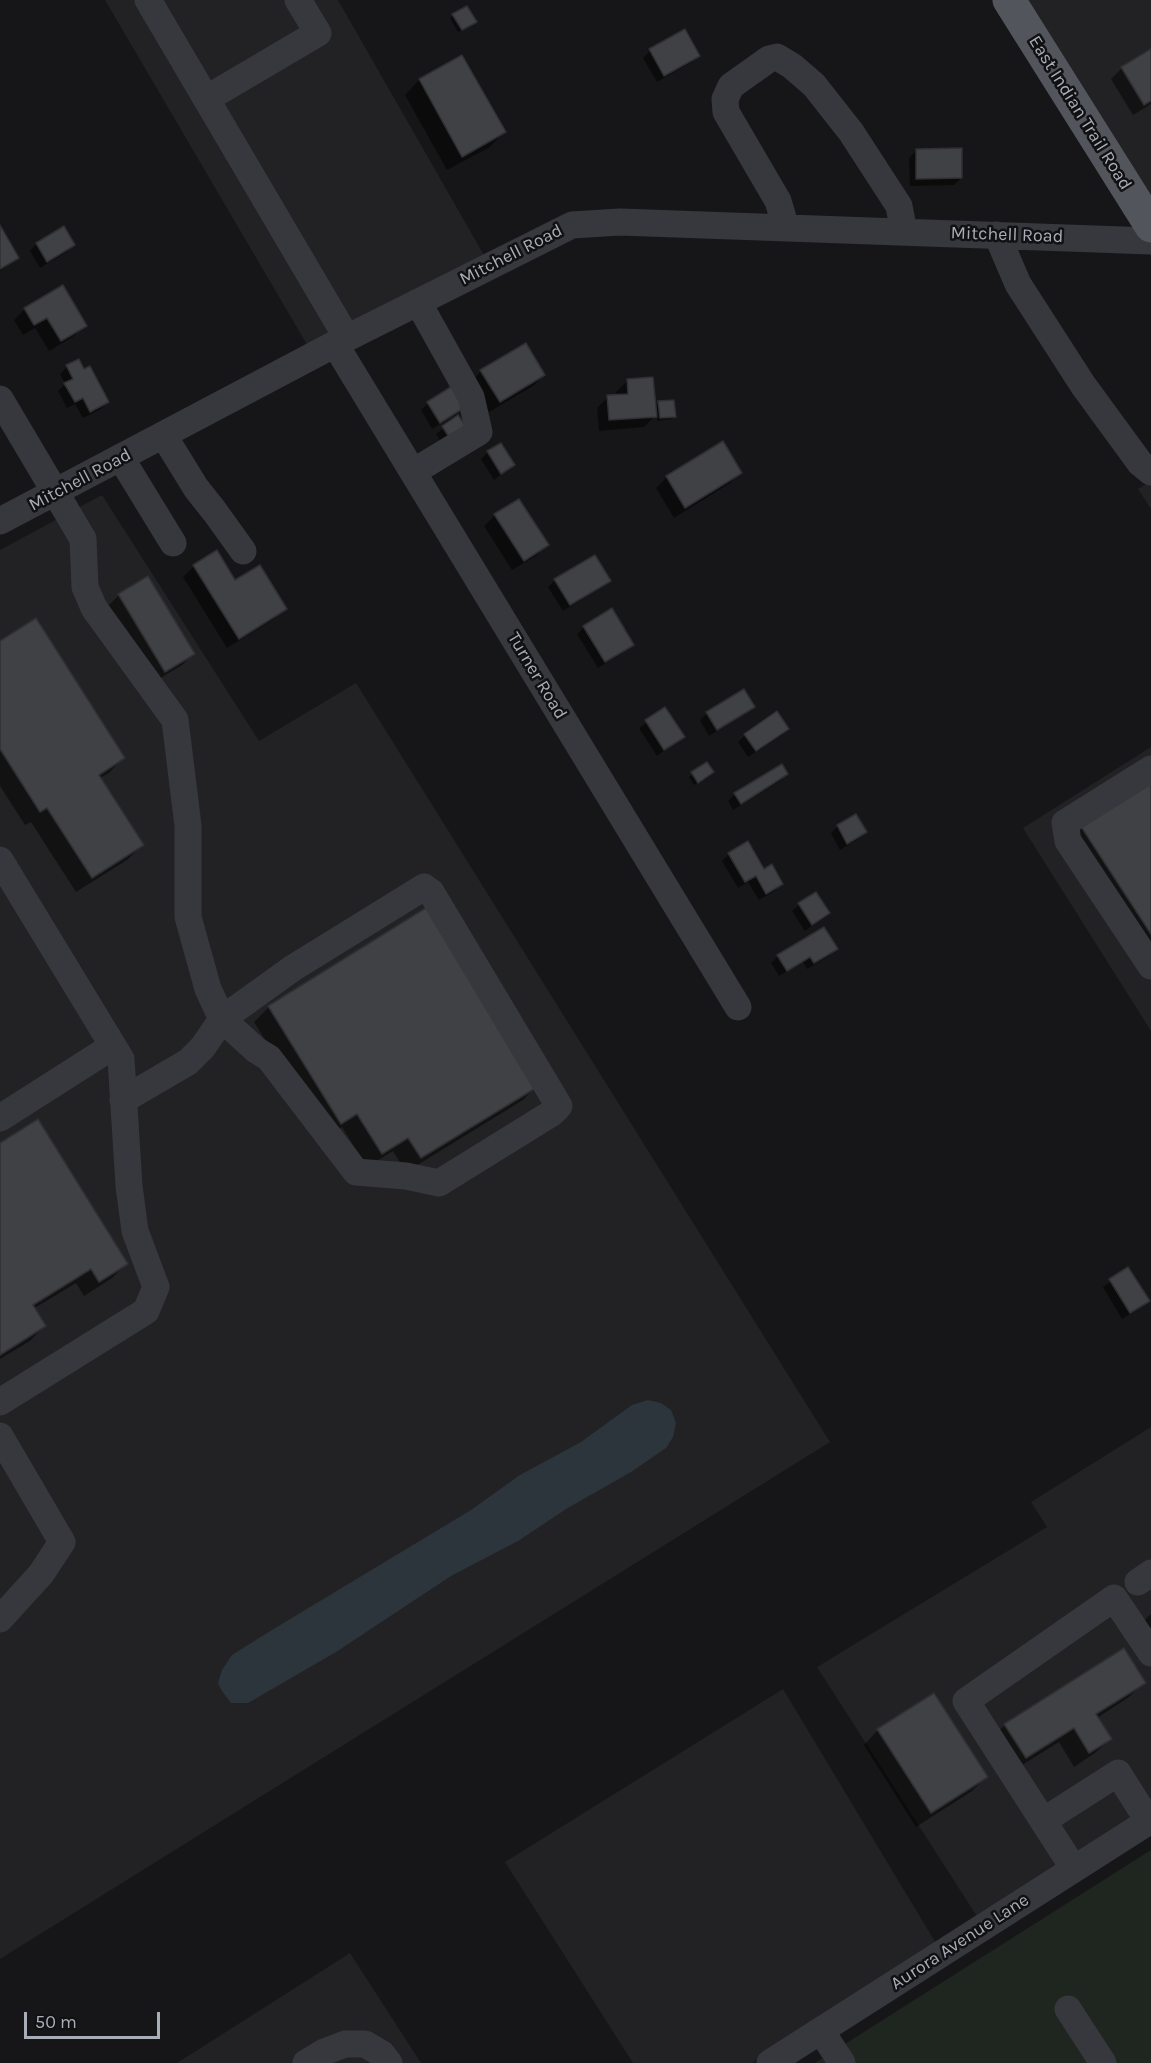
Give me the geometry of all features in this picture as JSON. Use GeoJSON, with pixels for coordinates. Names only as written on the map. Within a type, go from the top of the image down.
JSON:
{"type":"FeatureCollection","features":[{"type":"Feature","properties":{"kind":"main road","name":"East Indian Trail Road"},"geometry":{"type":"LineString","coordinates":[[1009,0],[1151,226]]}},
{"type":"Feature","properties":{"kind":"street","name":"Turner Road"},"geometry":{"type":"LineString","coordinates":[[148,0],[206,99],[413,472],[738,1008]]}},
{"type":"Feature","properties":{"kind":"street"},"geometry":{"type":"LineString","coordinates":[[206,99],[318,33],[298,0]]}},
{"type":"Feature","properties":{"kind":"street"},"geometry":{"type":"LineString","coordinates":[[786,228],[778,201],[726,112],[725,99],[731,86],[769,58],[777,57],[792,66],[814,85],[851,132],[899,206],[904,232]]}},
{"type":"Feature","properties":{"kind":"street","name":"Mitchell Road"},"geometry":{"type":"LineString","coordinates":[[0,521],[341,341],[572,225],[620,222],[1151,241]]}},
{"type":"Feature","properties":{"kind":"street"},"geometry":{"type":"LineString","coordinates":[[997,235],[1018,284],[1083,385],[1140,463],[1151,472]]}},
{"type":"Feature","properties":{"kind":"street"},"geometry":{"type":"LineString","coordinates":[[413,472],[479,432],[471,397],[418,302]]}},
{"type":"Feature","properties":{"kind":"street"},"geometry":{"type":"LineString","coordinates":[[0,399],[83,539],[85,587],[94,608],[175,720],[188,826],[188,917],[208,989],[222,1019],[268,1059],[346,1161],[361,1174],[406,1176],[439,1184],[559,1106],[431,892],[424,887],[293,968],[222,1019],[203,1047],[188,1062],[123,1100]]}},
{"type":"Feature","properties":{"kind":"street"},"geometry":{"type":"LineString","coordinates":[[164,436],[196,488],[243,551]]}},
{"type":"Feature","properties":{"kind":"street"},"geometry":{"type":"LineString","coordinates":[[121,458],[173,543]]}},
{"type":"Feature","properties":{"kind":"street"},"geometry":{"type":"LineString","coordinates":[[1151,769],[1065,823],[1068,841],[1151,966]]}},
{"type":"Feature","properties":{"kind":"street"},"geometry":{"type":"LineString","coordinates":[[0,860],[121,1059],[129,1186],[135,1231],[156,1287],[146,1311],[0,1402]]}},
{"type":"Feature","properties":{"kind":"street"},"geometry":{"type":"LineString","coordinates":[[0,1118],[113,1046]]}},
{"type":"Feature","properties":{"kind":"street"},"geometry":{"type":"LineString","coordinates":[[0,1436],[62,1542],[40,1574],[0,1619]]}},
{"type":"Feature","properties":{"kind":"street"},"geometry":{"type":"LineString","coordinates":[[1074,1869],[966,1701],[1114,1598],[1151,1653]]}},
{"type":"Feature","properties":{"kind":"street"},"geometry":{"type":"LineString","coordinates":[[1043,1821],[1118,1773],[1150,1821]]}},
{"type":"Feature","properties":{"kind":"street","name":"Aurora Avenue Lane"},"geometry":{"type":"LineString","coordinates":[[770,2063],[1150,1821]]}},
{"type":"Feature","properties":{"kind":"street"},"geometry":{"type":"LineString","coordinates":[[1068,2009],[1104,2063]]}},
{"type":"Feature","properties":{"kind":"street"},"geometry":{"type":"LineString","coordinates":[[821,2031],[842,2063]]}},
{"type":"Feature","properties":{"kind":"street"},"geometry":{"type":"LineString","coordinates":[[306,2063],[324,2052],[345,2044],[364,2044],[382,2054],[389,2063]]}},
{"type":"Feature","properties":{"kind":"shaded area"},"geometry":{"type":"Polygon","coordinates":[[[105,0],[338,0],[485,257],[309,348],[105,0]]]}},
{"type":"Feature","properties":{"kind":"shaded area"},"geometry":{"type":"Polygon","coordinates":[[[1020,0],[1151,0],[1151,205],[1020,0]]]}},
{"type":"Feature","properties":{"kind":"shaded area"},"geometry":{"type":"Polygon","coordinates":[[[1151,481],[1151,509],[1138,489],[1151,481]]]}},
{"type":"Feature","properties":{"kind":"shaded area"},"geometry":{"type":"Polygon","coordinates":[[[102,495],[259,741],[356,683],[830,1442],[0,1959],[0,550],[102,495]]]}},
{"type":"Feature","properties":{"kind":"shaded area"},"geometry":{"type":"Polygon","coordinates":[[[1151,747],[1151,1031],[1023,828],[1151,747]]]}},
{"type":"Feature","properties":{"kind":"shaded area"},"geometry":{"type":"Polygon","coordinates":[[[648,1400],[661,1403],[671,1410],[676,1423],[673,1437],[666,1448],[631,1472],[566,1509],[518,1541],[451,1576],[336,1652],[248,1703],[231,1703],[222,1691],[218,1683],[222,1670],[232,1655],[471,1510],[520,1475],[581,1442],[632,1405],[648,1400]]]}},
{"type":"Feature","properties":{"kind":"shaded area"},"geometry":{"type":"Polygon","coordinates":[[[1151,1427],[1151,1807],[978,1918],[817,1667],[1047,1527],[1031,1502],[1151,1427]]]}},
{"type":"Feature","properties":{"kind":"shaded area"},"geometry":{"type":"Polygon","coordinates":[[[783,1689],[937,1945],[752,2063],[633,2063],[505,1862],[783,1689]]]}},
{"type":"Feature","properties":{"kind":"shaded area"},"geometry":{"type":"Polygon","coordinates":[[[1151,1850],[1151,2063],[815,2063],[1151,1850]]]}},
{"type":"Feature","properties":{"kind":"shaded area"},"geometry":{"type":"Polygon","coordinates":[[[350,1953],[421,2063],[177,2063],[350,1953]]]}},
{"type":"Feature","properties":{"kind":"building"},"geometry":{"type":"Polygon","coordinates":[[[467,6],[477,22],[462,30],[452,14],[467,6]]]}},
{"type":"Feature","properties":{"kind":"building"},"geometry":{"type":"Polygon","coordinates":[[[685,29],[700,56],[664,76],[649,49],[685,29]]]}},
{"type":"Feature","properties":{"kind":"building"},"geometry":{"type":"Polygon","coordinates":[[[1151,49],[1151,101],[1144,105],[1121,67],[1151,49]]]}},
{"type":"Feature","properties":{"kind":"building"},"geometry":{"type":"Polygon","coordinates":[[[462,55],[506,132],[462,157],[419,79],[462,55]]]}},
{"type":"Feature","properties":{"kind":"building"},"geometry":{"type":"Polygon","coordinates":[[[962,148],[962,178],[916,179],[916,149],[962,148]]]}},
{"type":"Feature","properties":{"kind":"building"},"geometry":{"type":"Polygon","coordinates":[[[0,225],[19,258],[0,269],[0,225]]]}},
{"type":"Feature","properties":{"kind":"building"},"geometry":{"type":"Polygon","coordinates":[[[64,226],[75,245],[47,262],[36,243],[64,226]]]}},
{"type":"Feature","properties":{"kind":"building"},"geometry":{"type":"Polygon","coordinates":[[[63,285],[87,326],[61,341],[47,318],[34,325],[24,308],[63,285]]]}},
{"type":"Feature","properties":{"kind":"building"},"geometry":{"type":"Polygon","coordinates":[[[526,343],[545,375],[500,402],[480,370],[526,343]]]}},
{"type":"Feature","properties":{"kind":"building"},"geometry":{"type":"Polygon","coordinates":[[[79,359],[84,369],[90,366],[109,402],[90,412],[83,398],[75,402],[64,383],[73,379],[66,365],[79,359]]]}},
{"type":"Feature","properties":{"kind":"building"},"geometry":{"type":"Polygon","coordinates":[[[653,377],[657,417],[609,420],[607,395],[628,394],[627,379],[653,377]]]}},
{"type":"Feature","properties":{"kind":"building"},"geometry":{"type":"Polygon","coordinates":[[[457,383],[470,404],[440,423],[427,402],[457,383]]]}},
{"type":"Feature","properties":{"kind":"building"},"geometry":{"type":"Polygon","coordinates":[[[674,400],[676,417],[660,418],[658,401],[674,400]]]}},
{"type":"Feature","properties":{"kind":"building"},"geometry":{"type":"Polygon","coordinates":[[[458,415],[469,431],[452,442],[442,426],[458,415]]]}},
{"type":"Feature","properties":{"kind":"building"},"geometry":{"type":"Polygon","coordinates":[[[723,441],[742,473],[685,508],[666,476],[723,441]]]}},
{"type":"Feature","properties":{"kind":"building"},"geometry":{"type":"Polygon","coordinates":[[[501,443],[515,465],[501,474],[487,451],[501,443]]]}},
{"type":"Feature","properties":{"kind":"building"},"geometry":{"type":"Polygon","coordinates":[[[519,499],[549,545],[524,561],[494,514],[519,499]]]}},
{"type":"Feature","properties":{"kind":"building"},"geometry":{"type":"Polygon","coordinates":[[[217,550],[235,580],[260,565],[287,609],[239,639],[193,565],[217,550]]]}},
{"type":"Feature","properties":{"kind":"building"},"geometry":{"type":"Polygon","coordinates":[[[595,555],[611,581],[570,605],[554,579],[595,555]]]}},
{"type":"Feature","properties":{"kind":"building"},"geometry":{"type":"Polygon","coordinates":[[[148,576],[195,654],[165,672],[118,594],[148,576]]]}},
{"type":"Feature","properties":{"kind":"building"},"geometry":{"type":"Polygon","coordinates":[[[612,608],[634,645],[605,662],[583,626],[612,608]]]}},
{"type":"Feature","properties":{"kind":"building"},"geometry":{"type":"Polygon","coordinates":[[[36,618],[125,758],[99,775],[144,845],[92,878],[47,808],[40,812],[0,749],[0,641],[36,618]]]}},
{"type":"Feature","properties":{"kind":"building"},"geometry":{"type":"Polygon","coordinates":[[[744,689],[755,707],[717,730],[706,712],[744,689]]]}},
{"type":"Feature","properties":{"kind":"building"},"geometry":{"type":"Polygon","coordinates":[[[665,707],[685,737],[664,750],[645,720],[665,707]]]}},
{"type":"Feature","properties":{"kind":"building"},"geometry":{"type":"Polygon","coordinates":[[[777,711],[789,729],[756,751],[744,734],[777,711]]]}},
{"type":"Feature","properties":{"kind":"building"},"geometry":{"type":"Polygon","coordinates":[[[707,762],[714,772],[698,783],[691,772],[707,762]]]}},
{"type":"Feature","properties":{"kind":"building"},"geometry":{"type":"Polygon","coordinates":[[[782,764],[788,774],[741,804],[734,793],[782,764]]]}},
{"type":"Feature","properties":{"kind":"building"},"geometry":{"type":"Polygon","coordinates":[[[1151,776],[1151,934],[1080,825],[1151,776]]]}},
{"type":"Feature","properties":{"kind":"building"},"geometry":{"type":"Polygon","coordinates":[[[856,814],[867,832],[847,844],[837,825],[856,814]]]}},
{"type":"Feature","properties":{"kind":"building"},"geometry":{"type":"Polygon","coordinates":[[[748,841],[764,869],[772,864],[783,884],[766,894],[756,876],[745,882],[728,853],[748,841]]]}},
{"type":"Feature","properties":{"kind":"building"},"geometry":{"type":"Polygon","coordinates":[[[816,892],[830,913],[812,925],[798,903],[816,892]]]}},
{"type":"Feature","properties":{"kind":"building"},"geometry":{"type":"Polygon","coordinates":[[[429,906],[539,1086],[421,1158],[408,1138],[382,1154],[357,1114],[341,1124],[268,1006],[429,906]]]}},
{"type":"Feature","properties":{"kind":"building"},"geometry":{"type":"Polygon","coordinates":[[[824,927],[838,949],[814,963],[810,957],[787,971],[777,955],[824,927]]]}},
{"type":"Feature","properties":{"kind":"building"},"geometry":{"type":"Polygon","coordinates":[[[38,1119],[128,1264],[99,1282],[91,1269],[33,1305],[46,1326],[0,1355],[0,1143],[38,1119]]]}},
{"type":"Feature","properties":{"kind":"building"},"geometry":{"type":"Polygon","coordinates":[[[1128,1267],[1150,1301],[1130,1313],[1109,1279],[1128,1267]]]}},
{"type":"Feature","properties":{"kind":"building"},"geometry":{"type":"Polygon","coordinates":[[[1124,1648],[1146,1683],[1096,1714],[1112,1739],[1089,1753],[1074,1728],[1026,1758],[1004,1724],[1124,1648]]]}},
{"type":"Feature","properties":{"kind":"building"},"geometry":{"type":"Polygon","coordinates":[[[934,1693],[988,1777],[931,1813],[877,1729],[934,1693]]]}}]}
